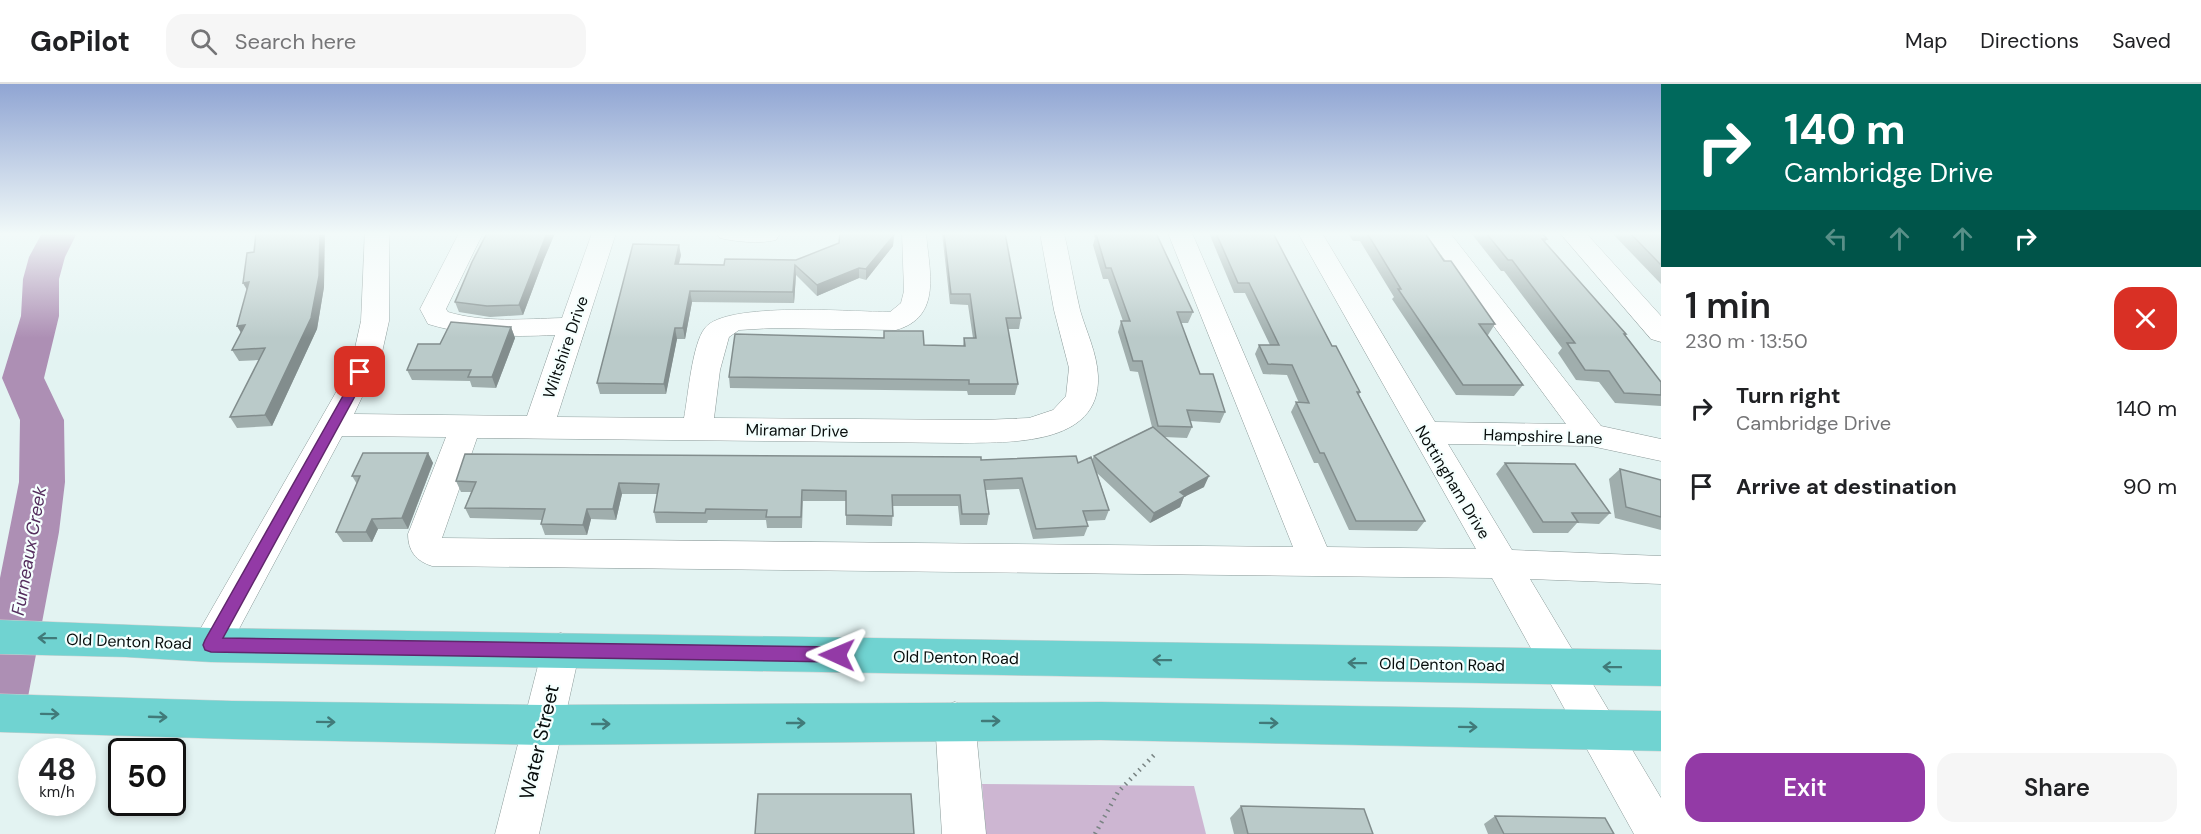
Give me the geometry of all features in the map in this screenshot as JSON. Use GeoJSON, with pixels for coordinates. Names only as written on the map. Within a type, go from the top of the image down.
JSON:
{"type":"FeatureCollection","features":[{"type":"Feature","properties":{"kind":"main road","name":"Old Denton Road"},"geometry":{"type":"LineString","coordinates":[[0,637],[126,639],[211,645],[1661,668]]}},
{"type":"Feature","properties":{"kind":"main road"},"geometry":{"type":"LineString","coordinates":[[0,713],[232,720],[543,725],[1101,721],[1661,731]]}},
{"type":"Feature","properties":{"kind":"street"},"geometry":{"type":"LineString","coordinates":[[211,645],[354,387],[369,348],[375,321],[376,268]]}},
{"type":"Feature","properties":{"kind":"street"},"geometry":{"type":"LineString","coordinates":[[454,268],[433,309],[438,318],[456,324],[501,327],[572,326]]}},
{"type":"Feature","properties":{"kind":"street","name":"Wiltshire Drive"},"geometry":{"type":"LineString","coordinates":[[538,427],[592,268]]}},
{"type":"Feature","properties":{"kind":"street"},"geometry":{"type":"LineString","coordinates":[[698,428],[706,370],[716,332],[733,322],[753,320],[896,321],[914,307],[917,291],[916,268]]}},
{"type":"Feature","properties":{"kind":"street","name":"Miramar Drive"},"geometry":{"type":"LineString","coordinates":[[334,424],[960,432],[1017,430],[1063,420],[1073,410],[1083,387],[1082,367],[1059,268]]}},
{"type":"Feature","properties":{"kind":"street"},"geometry":{"type":"LineString","coordinates":[[1195,268],[1316,561]]}},
{"type":"Feature","properties":{"kind":"street","name":"Nottingham Drive"},"geometry":{"type":"LineString","coordinates":[[1330,268],[1424,433],[1600,729],[1658,834]]}},
{"type":"Feature","properties":{"kind":"street"},"geometry":{"type":"LineString","coordinates":[[1464,268],[1591,435]]}},
{"type":"Feature","properties":{"kind":"street"},"geometry":{"type":"LineString","coordinates":[[1603,268],[1661,333]]}},
{"type":"Feature","properties":{"kind":"street"},"geometry":{"type":"LineString","coordinates":[[466,426],[425,534],[425,544],[432,552],[1316,561],[1502,564],[1661,570]]}},
{"type":"Feature","properties":{"kind":"street","name":"Hampshire Lane"},"geometry":{"type":"LineString","coordinates":[[1424,433],[1591,435],[1661,450]]}},
{"type":"Feature","properties":{"kind":"street","name":"Water Street"},"geometry":{"type":"LineString","coordinates":[[517,834],[561,650]]}},
{"type":"Feature","properties":{"kind":"street"},"geometry":{"type":"LineString","coordinates":[[955,722],[964,834]]}},
{"type":"Feature","properties":{"kind":"path"},"geometry":{"type":"LineString","coordinates":[[1095,834],[1118,792],[1156,753]]}},
{"type":"Feature","properties":{"kind":"shaded area"},"geometry":{"type":"Polygon","coordinates":[[[982,784],[1194,786],[1206,834],[986,834],[982,784]]]}},
{"type":"Feature","properties":{"kind":"building"},"geometry":{"type":"Polygon","coordinates":[[[245,268],[319,268],[311,318],[265,415],[230,417],[265,348],[232,350],[245,325],[237,326],[249,282],[243,283],[245,268]]]}},
{"type":"Feature","properties":{"kind":"building"},"geometry":{"type":"Polygon","coordinates":[[[469,268],[533,268],[519,305],[487,306],[455,302],[469,268]]]}},
{"type":"Feature","properties":{"kind":"building"},"geometry":{"type":"Polygon","coordinates":[[[627,268],[795,268],[793,292],[690,291],[683,328],[675,328],[664,384],[597,383],[627,268]]]}},
{"type":"Feature","properties":{"kind":"building"},"geometry":{"type":"Polygon","coordinates":[[[798,268],[859,268],[817,285],[798,268]]]}},
{"type":"Feature","properties":{"kind":"building"},"geometry":{"type":"Polygon","coordinates":[[[948,268],[1012,268],[1021,318],[1006,318],[1018,384],[969,384],[969,380],[729,377],[735,334],[884,338],[884,331],[923,331],[924,345],[965,346],[964,338],[976,338],[970,294],[951,294],[948,268]]]}},
{"type":"Feature","properties":{"kind":"building"},"geometry":{"type":"Polygon","coordinates":[[[1111,268],[1172,268],[1193,312],[1177,312],[1200,374],[1213,374],[1225,412],[1187,410],[1192,427],[1158,426],[1142,361],[1133,361],[1121,321],[1130,321],[1111,268]]]}},
{"type":"Feature","properties":{"kind":"building"},"geometry":{"type":"Polygon","coordinates":[[[1231,268],[1291,268],[1332,346],[1336,346],[1360,392],[1357,392],[1425,521],[1356,521],[1324,453],[1320,453],[1296,402],[1309,403],[1292,365],[1268,364],[1259,345],[1279,345],[1249,283],[1238,283],[1231,268]]]}},
{"type":"Feature","properties":{"kind":"building"},"geometry":{"type":"Polygon","coordinates":[[[1388,268],[1456,268],[1495,324],[1479,324],[1523,385],[1463,385],[1398,289],[1401,289],[1388,268]]]}},
{"type":"Feature","properties":{"kind":"building"},"geometry":{"type":"Polygon","coordinates":[[[1518,268],[1568,268],[1626,334],[1624,334],[1661,382],[1661,395],[1624,393],[1609,371],[1585,370],[1567,343],[1575,343],[1518,268]]]}},
{"type":"Feature","properties":{"kind":"building"},"geometry":{"type":"Polygon","coordinates":[[[451,322],[511,327],[492,377],[468,377],[471,370],[407,370],[418,344],[440,344],[451,322]]]}},
{"type":"Feature","properties":{"kind":"building"},"geometry":{"type":"Polygon","coordinates":[[[1153,427],[1209,476],[1180,492],[1185,496],[1154,513],[1094,456],[1153,427]]]}},
{"type":"Feature","properties":{"kind":"building"},"geometry":{"type":"Polygon","coordinates":[[[363,453],[428,453],[402,518],[372,519],[366,532],[336,532],[360,476],[352,476],[363,453]]]}},
{"type":"Feature","properties":{"kind":"building"},"geometry":{"type":"Polygon","coordinates":[[[465,454],[981,457],[981,460],[1076,456],[1078,463],[1091,457],[1109,510],[1083,511],[1088,526],[1036,529],[1022,478],[984,480],[989,514],[962,514],[960,495],[892,495],[893,516],[846,515],[846,491],[802,490],[801,517],[766,517],[767,510],[706,509],[705,513],[654,512],[659,484],[619,483],[613,509],[587,509],[583,525],[541,524],[545,509],[465,508],[476,482],[456,481],[465,454]]]}},
{"type":"Feature","properties":{"kind":"building"},"geometry":{"type":"Polygon","coordinates":[[[1505,463],[1575,464],[1610,513],[1572,513],[1578,522],[1543,522],[1505,463]]]}},
{"type":"Feature","properties":{"kind":"building"},"geometry":{"type":"Polygon","coordinates":[[[1620,469],[1661,480],[1661,517],[1626,507],[1620,469]]]}},
{"type":"Feature","properties":{"kind":"building"},"geometry":{"type":"Polygon","coordinates":[[[758,794],[911,794],[914,834],[755,834],[758,794]]]}},
{"type":"Feature","properties":{"kind":"building"},"geometry":{"type":"Polygon","coordinates":[[[1241,806],[1364,809],[1373,834],[1248,834],[1241,806]]]}},
{"type":"Feature","properties":{"kind":"building"},"geometry":{"type":"Polygon","coordinates":[[[1495,816],[1605,818],[1614,834],[1504,834],[1495,816]]]}},
{"type":"Feature","properties":{"kind":"waterway","name":"Furneaux Creek"},"geometry":{"type":"LineString","coordinates":[[0,697],[35,532],[42,482],[42,420],[23,378],[40,316],[41,279],[44,268]]}},
{"type":"Feature","properties":{"kind":"route"},"geometry":{"type":"LineString","coordinates":[[360,372],[354,387],[211,645],[837,655]]}}]}
